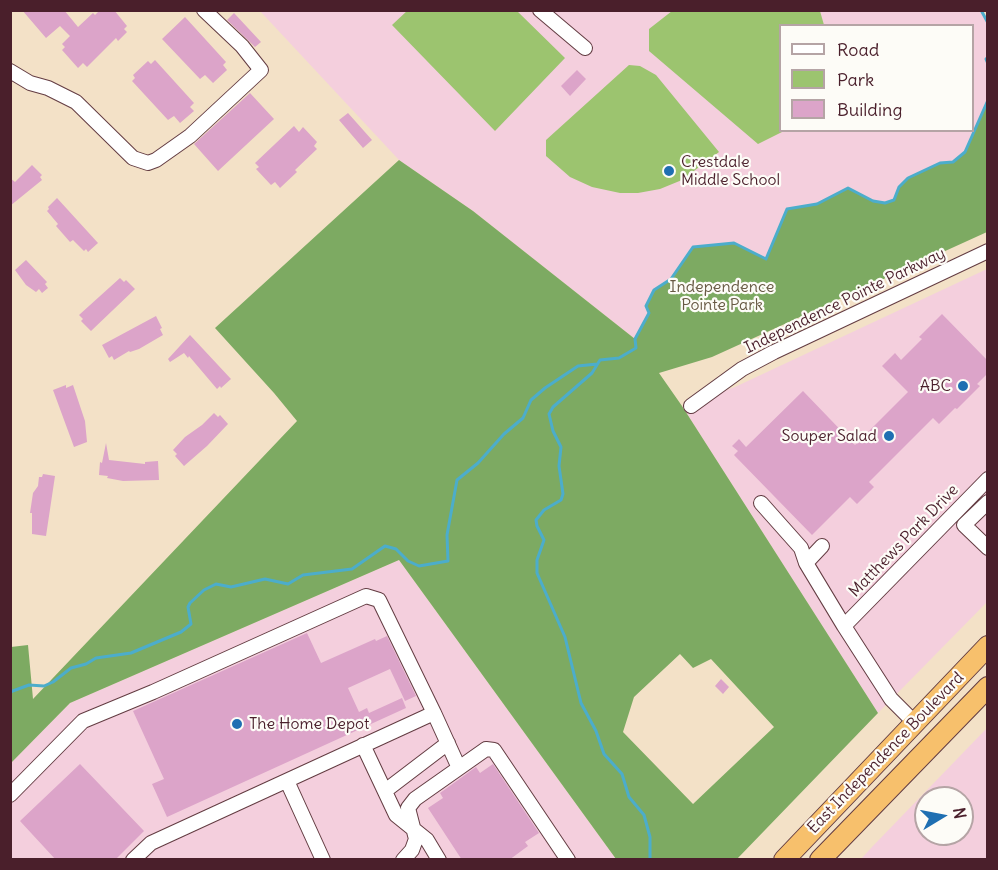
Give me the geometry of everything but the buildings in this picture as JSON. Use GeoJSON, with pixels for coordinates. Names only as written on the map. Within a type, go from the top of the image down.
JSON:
{"type":"FeatureCollection","features":[{"type":"Feature","properties":{"kind":"highway","name":"East Independence Boulevard"},"geometry":{"type":"LineString","coordinates":[[784,860],[987,646]]}},
{"type":"Feature","properties":{"kind":"highway","name":"East Independence Boulevard"},"geometry":{"type":"LineString","coordinates":[[820,860],[987,687]]}},
{"type":"Feature","properties":{"kind":"street"},"geometry":{"type":"LineString","coordinates":[[10,70],[30,83],[48,88],[76,102],[133,158],[148,163],[164,156],[190,136],[261,70],[229,32],[204,10]]}},
{"type":"Feature","properties":{"kind":"street"},"geometry":{"type":"LineString","coordinates":[[540,10],[585,48]]}},
{"type":"Feature","properties":{"kind":"street","name":"Independence Pointe Parkway"},"geometry":{"type":"LineString","coordinates":[[691,406],[742,369],[774,351],[987,251]]}},
{"type":"Feature","properties":{"kind":"street","name":"Matthews Park Drive"},"geometry":{"type":"LineString","coordinates":[[844,626],[987,479]]}},
{"type":"Feature","properties":{"kind":"street"},"geometry":{"type":"LineString","coordinates":[[987,502],[964,525],[987,548]]}},
{"type":"Feature","properties":{"kind":"street"},"geometry":{"type":"LineString","coordinates":[[761,504],[801,548],[806,563],[891,699],[915,723]]}},
{"type":"Feature","properties":{"kind":"street"},"geometry":{"type":"LineString","coordinates":[[806,563],[822,546]]}},
{"type":"Feature","properties":{"kind":"street"},"geometry":{"type":"LineString","coordinates":[[10,795],[83,721],[366,596],[379,600],[459,768]]}},
{"type":"Feature","properties":{"kind":"street"},"geometry":{"type":"LineString","coordinates":[[133,860],[151,843],[434,713]]}},
{"type":"Feature","properties":{"kind":"street"},"geometry":{"type":"LineString","coordinates":[[385,790],[448,744]]}},
{"type":"Feature","properties":{"kind":"street"},"geometry":{"type":"LineString","coordinates":[[363,746],[396,815],[428,840],[439,860]]}},
{"type":"Feature","properties":{"kind":"street"},"geometry":{"type":"LineString","coordinates":[[403,860],[412,850],[416,839],[408,808],[415,799],[486,749],[494,750],[568,860]]}},
{"type":"Feature","properties":{"kind":"street"},"geometry":{"type":"LineString","coordinates":[[287,780],[323,860]]}},
{"type":"Feature","properties":{"kind":"shaded area","name":"Crestdale Middle School"},"geometry":{"type":"Polygon","coordinates":[[[260,11],[981,11],[987,23],[987,100],[974,131],[974,24],[779,24],[779,132],[973,132],[965,152],[953,162],[940,163],[899,187],[894,200],[885,203],[873,201],[848,188],[817,204],[788,209],[766,259],[734,243],[693,247],[671,279],[654,290],[649,313],[635,339],[473,211],[399,160],[260,11]]]}},
{"type":"Feature","properties":{"kind":"shaded area"},"geometry":{"type":"Polygon","coordinates":[[[987,269],[987,602],[878,713],[682,406],[735,387],[987,269]]]}},
{"type":"Feature","properties":{"kind":"shaded area"},"geometry":{"type":"Polygon","coordinates":[[[399,560],[616,859],[11,860],[11,763],[70,703],[399,560]]]}},
{"type":"Feature","properties":{"kind":"shaded area"},"geometry":{"type":"Polygon","coordinates":[[[987,728],[987,859],[861,859],[914,804],[914,846],[974,846],[974,786],[931,786],[987,728]]]}},
{"type":"Feature","properties":{"kind":"green space"},"geometry":{"type":"Polygon","coordinates":[[[408,10],[517,11],[565,58],[495,131],[392,25],[408,10]]]}},
{"type":"Feature","properties":{"kind":"green space"},"geometry":{"type":"Polygon","coordinates":[[[672,11],[820,11],[824,24],[779,24],[779,132],[782,132],[758,144],[649,51],[649,29],[672,11]]]}},
{"type":"Feature","properties":{"kind":"green space"},"geometry":{"type":"Polygon","coordinates":[[[629,65],[640,66],[656,75],[719,152],[682,180],[660,189],[620,193],[592,187],[570,177],[546,156],[546,140],[629,65]]]}},
{"type":"Feature","properties":{"kind":"green space","name":"Independence Pointe Park"},"geometry":{"type":"Polygon","coordinates":[[[987,100],[987,232],[712,357],[659,373],[878,713],[737,859],[616,859],[399,560],[70,703],[11,763],[11,647],[28,645],[33,699],[297,421],[215,328],[399,160],[473,211],[635,339],[649,313],[646,306],[654,290],[671,279],[693,247],[734,243],[766,258],[787,209],[817,204],[848,188],[873,201],[885,203],[894,200],[899,187],[908,178],[940,163],[953,162],[965,152],[987,100]],[[680,654],[634,697],[623,732],[693,804],[774,727],[711,659],[693,668],[680,654]]]}},
{"type":"Feature","properties":{"kind":"waterway"},"geometry":{"type":"LineString","coordinates":[[981,10],[988,23]]}},
{"type":"Feature","properties":{"kind":"waterway"},"geometry":{"type":"LineString","coordinates":[[988,57],[986,59],[988,64]]}},
{"type":"Feature","properties":{"kind":"waterway"},"geometry":{"type":"LineString","coordinates":[[974,132],[988,100]]}},
{"type":"Feature","properties":{"kind":"waterway"},"geometry":{"type":"LineString","coordinates":[[650,860],[650,837],[644,815],[629,797],[622,774],[604,754],[596,731],[581,703],[565,637],[537,573],[537,560],[544,540],[536,520],[544,510],[561,500],[563,494],[559,466],[561,447],[553,431],[549,414],[553,407],[592,373],[600,360],[619,358],[636,348],[635,339],[649,313],[646,306],[654,290],[671,279],[693,247],[734,243],[766,259],[787,209],[817,204],[848,188],[873,201],[885,203],[894,200],[899,187],[908,178],[940,163],[953,162],[965,152],[974,132]]}},
{"type":"Feature","properties":{"kind":"waterway"},"geometry":{"type":"LineString","coordinates":[[10,692],[29,685],[44,686],[71,668],[86,664],[96,658],[131,653],[181,632],[191,624],[188,607],[190,603],[204,590],[216,584],[231,587],[265,579],[288,584],[303,575],[352,569],[385,546],[396,549],[408,561],[419,566],[448,561],[447,535],[457,480],[478,463],[504,434],[523,418],[531,400],[545,388],[578,366],[597,364]]}},
{"type":"Feature","properties":{"kind":"place","name":"Crestdale Middle School"},"geometry":{"type":"Point","coordinates":[669,171]}},
{"type":"Feature","properties":{"kind":"place","name":"ABC"},"geometry":{"type":"Point","coordinates":[963,386]}},
{"type":"Feature","properties":{"kind":"place","name":"Souper Salad"},"geometry":{"type":"Point","coordinates":[889,436]}},
{"type":"Feature","properties":{"kind":"place","name":"The Home Depot"},"geometry":{"type":"Point","coordinates":[237,724]}}]}
